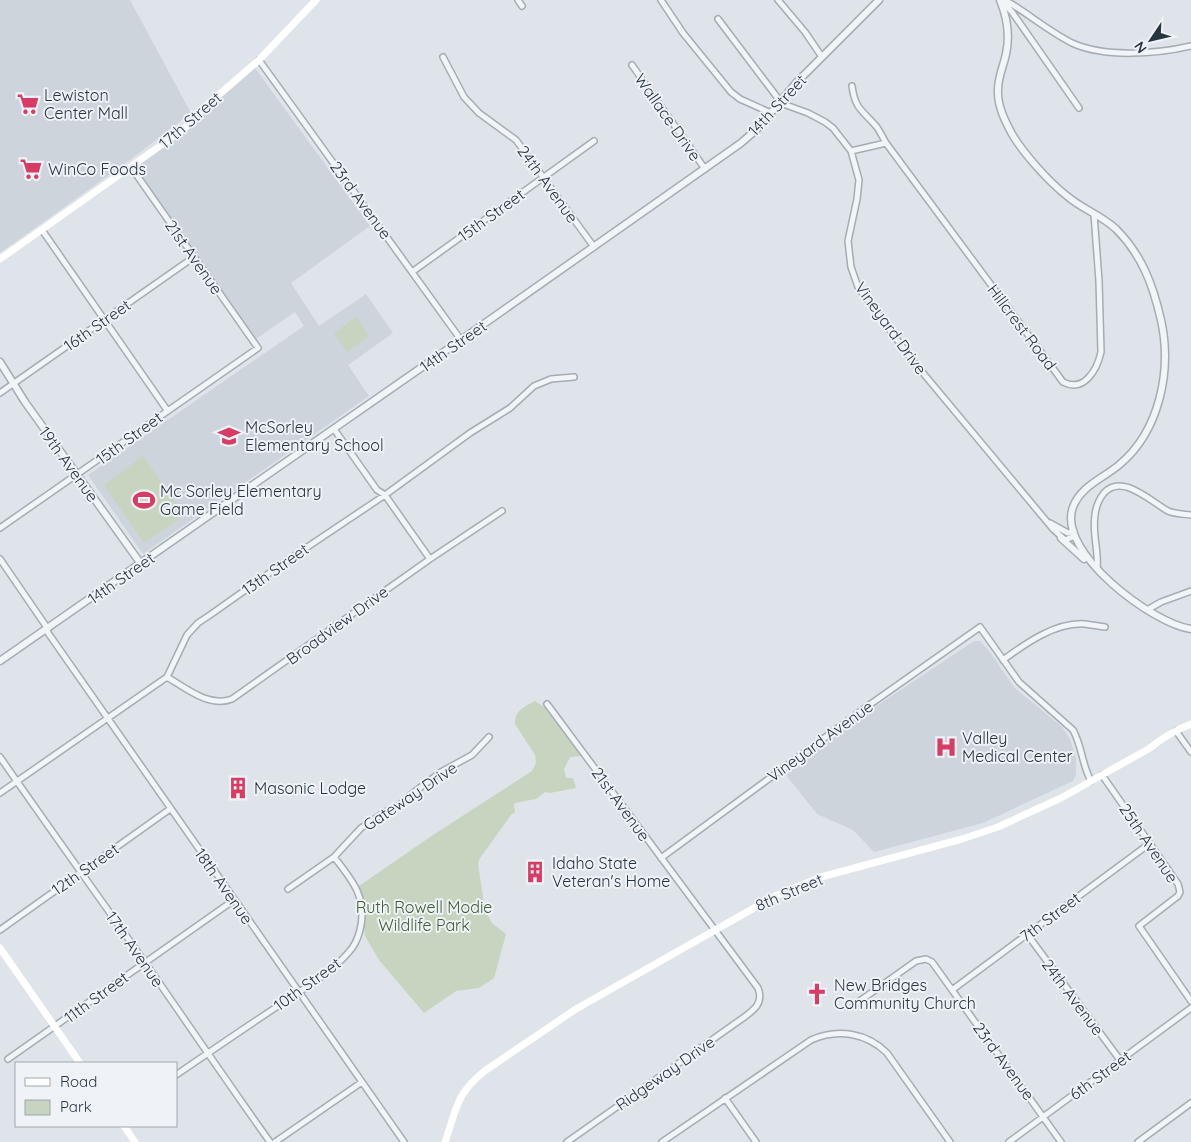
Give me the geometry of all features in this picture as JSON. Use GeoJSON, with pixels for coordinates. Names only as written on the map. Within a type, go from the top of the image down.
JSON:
{"type":"FeatureCollection","features":[{"type":"Feature","properties":{"kind":"main road","name":"17th Street"},"geometry":{"type":"LineString","coordinates":[[0,258],[184,129],[207,105],[259,60],[316,0]]}},
{"type":"Feature","properties":{"kind":"main road","name":"8th Street"},"geometry":{"type":"LineString","coordinates":[[445,1142],[453,1111],[458,1100],[467,1087],[480,1074],[576,1009],[762,902],[798,885],[992,829],[1042,808],[1191,724]]}},
{"type":"Feature","properties":{"kind":"main road"},"geometry":{"type":"LineString","coordinates":[[0,948],[79,1062]]}},
{"type":"Feature","properties":{"kind":"main road"},"geometry":{"type":"LineString","coordinates":[[125,1127],[135,1142]]}},
{"type":"Feature","properties":{"kind":"street"},"geometry":{"type":"LineString","coordinates":[[518,0],[522,6]]}},
{"type":"Feature","properties":{"kind":"street"},"geometry":{"type":"LineString","coordinates":[[661,0],[683,33],[732,92],[740,99],[771,113]]}},
{"type":"Feature","properties":{"kind":"street"},"geometry":{"type":"LineString","coordinates":[[778,0],[805,32],[822,57]]}},
{"type":"Feature","properties":{"kind":"street","name":"14th Street"},"geometry":{"type":"LineString","coordinates":[[0,662],[705,169],[758,129],[780,101],[879,0]]}},
{"type":"Feature","properties":{"kind":"street"},"geometry":{"type":"LineString","coordinates":[[1001,0],[1010,3],[1074,44],[1090,48],[1123,53],[1155,53],[1191,46]]}},
{"type":"Feature","properties":{"kind":"street"},"geometry":{"type":"LineString","coordinates":[[1001,0],[1012,12],[1079,108]]}},
{"type":"Feature","properties":{"kind":"street"},"geometry":{"type":"LineString","coordinates":[[1001,0],[1008,30],[1008,44],[998,82],[998,95],[1005,121],[1021,147],[1047,178],[1067,196],[1116,229],[1130,246],[1147,271],[1161,322],[1166,360],[1159,399],[1148,429],[1124,461],[1084,490],[1078,497],[1072,511],[1074,534],[1080,548],[1097,569]]}},
{"type":"Feature","properties":{"kind":"street"},"geometry":{"type":"LineString","coordinates":[[718,19],[780,101]]}},
{"type":"Feature","properties":{"kind":"street","name":"24th Avenue"},"geometry":{"type":"LineString","coordinates":[[443,57],[464,97],[479,113],[516,140],[594,247]]}},
{"type":"Feature","properties":{"kind":"street","name":"23rd Avenue"},"geometry":{"type":"LineString","coordinates":[[259,60],[461,340]]}},
{"type":"Feature","properties":{"kind":"street","name":"Wallace Drive"},"geometry":{"type":"LineString","coordinates":[[632,65],[705,169]]}},
{"type":"Feature","properties":{"kind":"street"},"geometry":{"type":"LineString","coordinates":[[851,151],[886,144],[878,128],[856,104],[852,86]]}},
{"type":"Feature","properties":{"kind":"street","name":"Vineyard Drive"},"geometry":{"type":"LineString","coordinates":[[780,101],[786,106],[808,113],[825,122],[851,151],[859,180],[858,199],[848,241],[851,267],[858,286],[913,362],[1062,538]]}},
{"type":"Feature","properties":{"kind":"street","name":"15th Street"},"geometry":{"type":"LineString","coordinates":[[412,272],[594,141]]}},
{"type":"Feature","properties":{"kind":"street","name":"Hillcrest Road"},"geometry":{"type":"LineString","coordinates":[[886,144],[1063,382],[1070,386],[1077,386],[1090,376],[1100,360],[1101,310],[1094,214]]}},
{"type":"Feature","properties":{"kind":"street","name":"21st Avenue"},"geometry":{"type":"LineString","coordinates":[[131,167],[258,348]]}},
{"type":"Feature","properties":{"kind":"street"},"geometry":{"type":"LineString","coordinates":[[42,230],[167,410]]}},
{"type":"Feature","properties":{"kind":"street","name":"16th Street"},"geometry":{"type":"LineString","coordinates":[[0,393],[194,257]]}},
{"type":"Feature","properties":{"kind":"street","name":"15th Street"},"geometry":{"type":"LineString","coordinates":[[0,528],[258,348]]}},
{"type":"Feature","properties":{"kind":"street","name":"19th Avenue"},"geometry":{"type":"LineString","coordinates":[[0,362],[15,383],[25,402],[141,564]]}},
{"type":"Feature","properties":{"kind":"street","name":"13th Street"},"geometry":{"type":"LineString","coordinates":[[167,677],[182,643],[198,623],[385,495],[470,433],[510,408],[534,386],[551,379],[574,377]]}},
{"type":"Feature","properties":{"kind":"street"},"geometry":{"type":"LineString","coordinates":[[334,429],[377,490],[385,495],[430,559]]}},
{"type":"Feature","properties":{"kind":"street"},"geometry":{"type":"LineString","coordinates":[[1097,569],[1098,557],[1094,531],[1095,515],[1102,496],[1112,487],[1119,485],[1129,488],[1167,510],[1174,513],[1191,515]]}},
{"type":"Feature","properties":{"kind":"street","name":"Broadview Drive"},"geometry":{"type":"LineString","coordinates":[[167,677],[210,700],[221,702],[232,699],[430,559],[502,511]]}},
{"type":"Feature","properties":{"kind":"street","name":"Vineyard Drive"},"geometry":{"type":"LineString","coordinates":[[1049,523],[1074,534]]}},
{"type":"Feature","properties":{"kind":"street"},"geometry":{"type":"LineString","coordinates":[[1062,538],[1067,540],[1074,534]]}},
{"type":"Feature","properties":{"kind":"street"},"geometry":{"type":"LineString","coordinates":[[1062,538],[1108,580],[1147,610],[1168,622],[1191,629]]}},
{"type":"Feature","properties":{"kind":"street","name":"18th Avenue"},"geometry":{"type":"LineString","coordinates":[[0,559],[170,809],[404,1142]]}},
{"type":"Feature","properties":{"kind":"street"},"geometry":{"type":"LineString","coordinates":[[1147,610],[1161,602],[1191,591]]}},
{"type":"Feature","properties":{"kind":"street"},"geometry":{"type":"LineString","coordinates":[[1091,781],[1083,762],[1078,739],[1069,724],[1024,686],[1004,660],[1058,629],[1085,624],[1105,627]]}},
{"type":"Feature","properties":{"kind":"street","name":"Vineyard Avenue"},"geometry":{"type":"LineString","coordinates":[[661,858],[865,708],[980,627],[1004,660]]}},
{"type":"Feature","properties":{"kind":"street"},"geometry":{"type":"LineString","coordinates":[[0,793],[167,677]]}},
{"type":"Feature","properties":{"kind":"street","name":"21st Avenue"},"geometry":{"type":"LineString","coordinates":[[547,704],[758,988],[760,1002]]}},
{"type":"Feature","properties":{"kind":"street"},"geometry":{"type":"LineString","coordinates":[[1176,731],[1191,752]]}},
{"type":"Feature","properties":{"kind":"street","name":"Gateway Drive"},"geometry":{"type":"LineString","coordinates":[[288,889],[334,857],[361,828],[385,812],[397,807],[441,772],[472,755],[489,738]]}},
{"type":"Feature","properties":{"kind":"street","name":"17th Avenue"},"geometry":{"type":"LineString","coordinates":[[0,756],[79,872],[270,1142]]}},
{"type":"Feature","properties":{"kind":"street","name":"25th Avenue"},"geometry":{"type":"LineString","coordinates":[[1102,775],[1178,884],[1180,892],[1178,896],[1139,926],[1191,1001]]}},
{"type":"Feature","properties":{"kind":"street","name":"12th Street"},"geometry":{"type":"LineString","coordinates":[[0,930],[170,809]]}},
{"type":"Feature","properties":{"kind":"street","name":"7th Street"},"geometry":{"type":"LineString","coordinates":[[952,990],[1149,844]]}},
{"type":"Feature","properties":{"kind":"street","name":"10th Street"},"geometry":{"type":"LineString","coordinates":[[178,1074],[299,992],[348,953],[357,940],[360,931],[362,910],[358,890],[334,857]]}},
{"type":"Feature","properties":{"kind":"street","name":"11th Street"},"geometry":{"type":"LineString","coordinates":[[8,1059],[234,900]]}},
{"type":"Feature","properties":{"kind":"street","name":"24th Avenue"},"geometry":{"type":"LineString","coordinates":[[1027,934],[1120,1060]]}},
{"type":"Feature","properties":{"kind":"street","name":"23rd Avenue"},"geometry":{"type":"LineString","coordinates":[[854,1005],[916,961],[926,960],[932,962],[1061,1142]]}},
{"type":"Feature","properties":{"kind":"street","name":"Ridgeway Drive"},"geometry":{"type":"LineString","coordinates":[[566,1142],[743,1018],[760,1002]]}},
{"type":"Feature","properties":{"kind":"street","name":"6th Street"},"geometry":{"type":"LineString","coordinates":[[1009,1142],[1191,1008]]}},
{"type":"Feature","properties":{"kind":"street"},"geometry":{"type":"LineString","coordinates":[[662,1142],[811,1040],[823,1035],[842,1033],[868,1039],[882,1048],[894,1062],[950,1142]]}},
{"type":"Feature","properties":{"kind":"street"},"geometry":{"type":"LineString","coordinates":[[275,1142],[362,1082]]}},
{"type":"Feature","properties":{"kind":"street"},"geometry":{"type":"LineString","coordinates":[[725,1098],[756,1142]]}},
{"type":"Feature","properties":{"kind":"street"},"geometry":{"type":"LineString","coordinates":[[1138,1142],[1191,1103]]}},
{"type":"Feature","properties":{"kind":"shaded area","name":"Lewiston Center Mall"},"geometry":{"type":"Polygon","coordinates":[[[0,0],[130,0],[191,113],[130,160],[0,253],[0,0]]]}},
{"type":"Feature","properties":{"kind":"shaded area"},"geometry":{"type":"Polygon","coordinates":[[[253,65],[370,226],[291,283],[319,326],[366,294],[393,333],[348,365],[369,396],[143,554],[88,475],[304,326],[295,312],[253,341],[131,167],[165,143],[253,65]]]}},
{"type":"Feature","properties":{"kind":"shaded area","name":"Valley Medical Center"},"geometry":{"type":"Polygon","coordinates":[[[974,641],[980,641],[990,652],[1014,687],[1062,727],[1070,739],[1076,758],[1076,775],[1073,781],[983,823],[874,852],[853,830],[817,814],[786,775],[857,719],[974,641]]]}},
{"type":"Feature","properties":{"kind":"green space"},"geometry":{"type":"Polygon","coordinates":[[[356,317],[369,336],[347,352],[334,333],[356,317]]]}},
{"type":"Feature","properties":{"kind":"green space","name":"Mc Sorley Elementary Game Field"},"geometry":{"type":"Polygon","coordinates":[[[143,456],[184,515],[144,543],[104,485],[143,456]]]}},
{"type":"Feature","properties":{"kind":"green space","name":"Ruth Rowell Modie Wildlife Park"},"geometry":{"type":"Polygon","coordinates":[[[535,701],[544,707],[581,756],[570,757],[564,769],[566,778],[573,778],[576,788],[550,793],[545,792],[536,799],[515,803],[515,812],[480,858],[478,864],[485,910],[492,923],[506,934],[494,978],[479,988],[456,991],[424,1013],[379,960],[365,936],[359,886],[433,835],[532,771],[536,763],[535,755],[515,724],[515,720],[520,710],[535,701]]]}},
{"type":"Feature","properties":{"kind":"place","name":"Lewiston Center Mall"},"geometry":{"type":"Point","coordinates":[28,104]}},
{"type":"Feature","properties":{"kind":"place","name":"WinCo Foods"},"geometry":{"type":"Point","coordinates":[31,169]}},
{"type":"Feature","properties":{"kind":"place","name":"McSorley Elementary School"},"geometry":{"type":"Point","coordinates":[229,436]}},
{"type":"Feature","properties":{"kind":"place","name":"Mc Sorley Elementary Game Field"},"geometry":{"type":"Point","coordinates":[144,500]}},
{"type":"Feature","properties":{"kind":"place","name":"Valley Medical Center"},"geometry":{"type":"Point","coordinates":[946,747]}},
{"type":"Feature","properties":{"kind":"place","name":"Masonic Lodge"},"geometry":{"type":"Point","coordinates":[238,788]}},
{"type":"Feature","properties":{"kind":"place","name":"Idaho State Veteran's Home"},"geometry":{"type":"Point","coordinates":[535,872]}},
{"type":"Feature","properties":{"kind":"place","name":"New Bridges Community Church"},"geometry":{"type":"Point","coordinates":[817,994]}}]}
